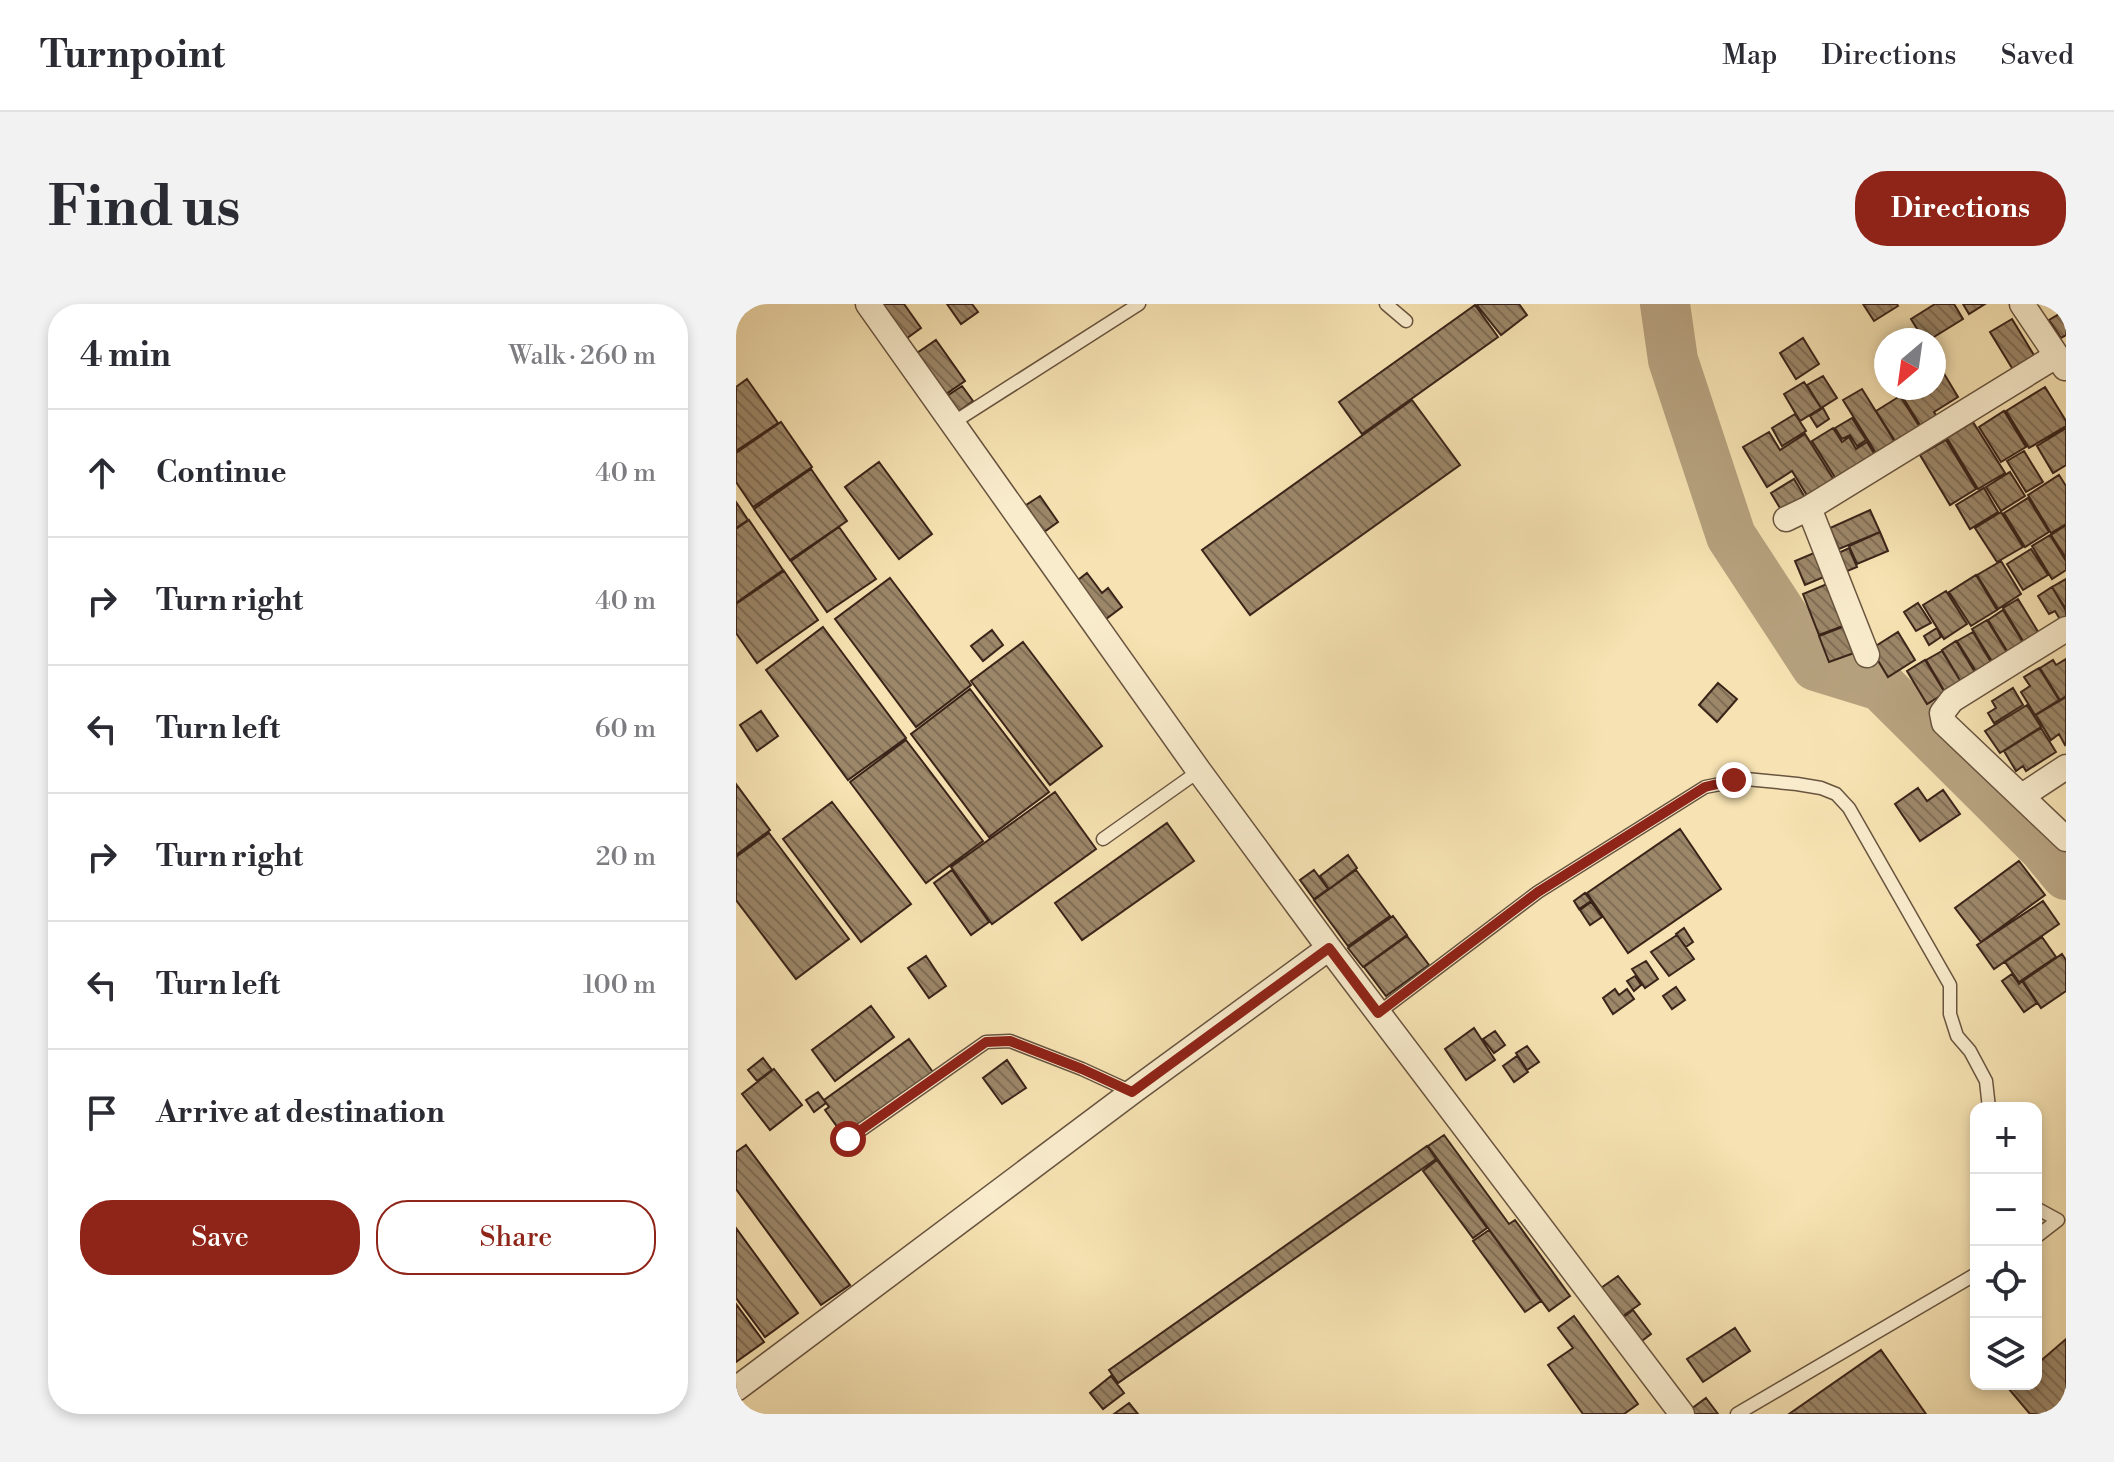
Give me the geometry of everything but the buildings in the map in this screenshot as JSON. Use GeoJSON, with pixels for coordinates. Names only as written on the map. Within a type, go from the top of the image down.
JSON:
{"type":"FeatureCollection","features":[{"type":"Feature","properties":{"kind":"street"},"geometry":{"type":"LineString","coordinates":[[868,304],[1199,771],[1682,1414]]}},
{"type":"Feature","properties":{"kind":"street"},"geometry":{"type":"LineString","coordinates":[[1786,519],[2061,363],[2022,304]]}},
{"type":"Feature","properties":{"kind":"street"},"geometry":{"type":"LineString","coordinates":[[1809,508],[1867,655]]}},
{"type":"Feature","properties":{"kind":"street"},"geometry":{"type":"LineString","coordinates":[[2066,629],[1952,700],[1942,713],[1944,723],[2066,839]]}},
{"type":"Feature","properties":{"kind":"street"},"geometry":{"type":"LineString","coordinates":[[2022,796],[2066,767]]}},
{"type":"Feature","properties":{"kind":"street"},"geometry":{"type":"LineString","coordinates":[[736,1389],[1329,948]]}},
{"type":"Feature","properties":{"kind":"lane"},"geometry":{"type":"LineString","coordinates":[[951,424],[1139,304]]}},
{"type":"Feature","properties":{"kind":"lane"},"geometry":{"type":"LineString","coordinates":[[1386,304],[1406,321]]}},
{"type":"Feature","properties":{"kind":"lane"},"geometry":{"type":"LineString","coordinates":[[1103,839],[1199,771]]}},
{"type":"Feature","properties":{"kind":"lane"},"geometry":{"type":"LineString","coordinates":[[1378,1013],[1538,892],[1705,787],[1746,779],[1821,788],[1836,794],[1849,808],[1950,985],[1950,1014],[1957,1036],[1970,1051],[1986,1081],[1988,1102]]}},
{"type":"Feature","properties":{"kind":"lane"},"geometry":{"type":"LineString","coordinates":[[848,1139],[986,1042],[1010,1041],[1132,1092]]}},
{"type":"Feature","properties":{"kind":"lane"},"geometry":{"type":"LineString","coordinates":[[2042,1212],[2062,1225]]}},
{"type":"Feature","properties":{"kind":"lane"},"geometry":{"type":"LineString","coordinates":[[2042,1234],[2062,1225]]}},
{"type":"Feature","properties":{"kind":"lane"},"geometry":{"type":"LineString","coordinates":[[1737,1414],[1970,1278]]}},
{"type":"Feature","properties":{"kind":"waterway"},"geometry":{"type":"LineString","coordinates":[[1665,304],[1673,360],[1731,536],[1816,666],[1881,686],[2043,847],[2066,875]]}},
{"type":"Feature","properties":{"kind":"route"},"geometry":{"type":"LineString","coordinates":[[848,1139],[986,1042],[1010,1041],[1132,1092],[1329,948],[1378,1013],[1538,892],[1705,787],[1734,780]]}}]}
